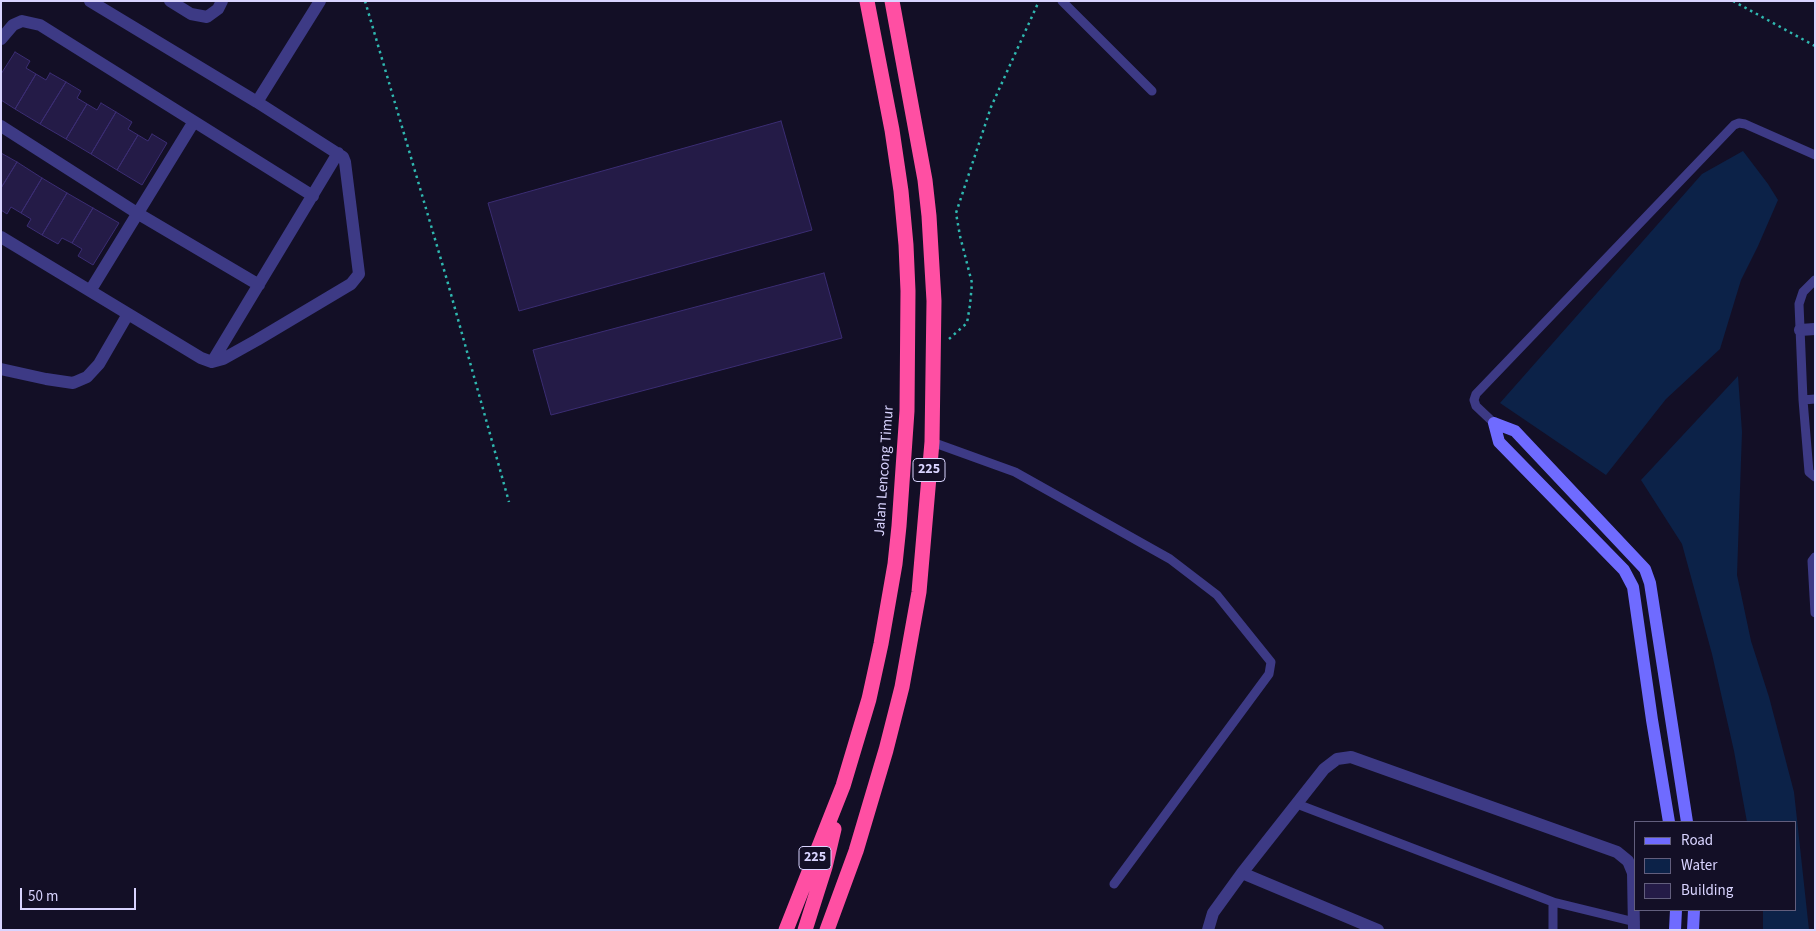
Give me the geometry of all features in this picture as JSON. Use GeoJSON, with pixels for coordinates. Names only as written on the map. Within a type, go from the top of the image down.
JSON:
{"type":"FeatureCollection","features":[{"type":"Feature","properties":{"kind":"highway","name":"Jalan Lencong Timur"},"geometry":{"type":"LineString","coordinates":[[786,930],[843,786],[869,699],[895,564],[899,526],[907,411],[908,291],[906,245],[901,190],[891,121],[867,1]]}},
{"type":"Feature","properties":{"kind":"highway","name":"225"},"geometry":{"type":"LineString","coordinates":[[827,930],[856,851],[886,750],[902,687],[919,592],[932,442],[934,301],[925,180],[892,1]]}},
{"type":"Feature","properties":{"kind":"highway","name":"225"},"geometry":{"type":"LineString","coordinates":[[805,930],[825,867],[843,786]]}},
{"type":"Feature","properties":{"kind":"street"},"geometry":{"type":"LineString","coordinates":[[1,238],[201,358],[212,362],[231,355],[351,284],[357,277],[359,270],[343,157],[257,102],[90,1]]}},
{"type":"Feature","properties":{"kind":"street"},"geometry":{"type":"LineString","coordinates":[[170,1],[191,14],[207,17],[218,9],[222,1]]}},
{"type":"Feature","properties":{"kind":"street"},"geometry":{"type":"LineString","coordinates":[[257,102],[320,1]]}},
{"type":"Feature","properties":{"kind":"street"},"geometry":{"type":"LineString","coordinates":[[1,40],[13,26],[22,21],[40,26],[313,196]]}},
{"type":"Feature","properties":{"kind":"street"},"geometry":{"type":"LineString","coordinates":[[90,291],[193,123]]}},
{"type":"Feature","properties":{"kind":"street"},"geometry":{"type":"LineString","coordinates":[[1,126],[137,213],[259,285]]}},
{"type":"Feature","properties":{"kind":"street"},"geometry":{"type":"LineString","coordinates":[[212,362],[338,153]]}},
{"type":"Feature","properties":{"kind":"street"},"geometry":{"type":"LineString","coordinates":[[1,369],[72,383],[87,377],[99,364],[128,314]]}},
{"type":"Feature","properties":{"kind":"street"},"geometry":{"type":"LineString","coordinates":[[1800,330],[1815,329]]}},
{"type":"Feature","properties":{"kind":"street"},"geometry":{"type":"LineString","coordinates":[[1494,423],[1499,442],[1624,570],[1633,587],[1669,821]]}},
{"type":"Feature","properties":{"kind":"street"},"geometry":{"type":"LineString","coordinates":[[1494,423],[1515,432],[1645,569],[1650,583],[1687,821]]}},
{"type":"Feature","properties":{"kind":"street"},"geometry":{"type":"LineString","coordinates":[[1208,930],[1213,913],[1324,770],[1337,758],[1352,756],[1617,852],[1628,861],[1633,873],[1634,926]]}},
{"type":"Feature","properties":{"kind":"street"},"geometry":{"type":"LineString","coordinates":[[1242,874],[1378,930]]}},
{"type":"Feature","properties":{"kind":"street"},"geometry":{"type":"LineString","coordinates":[[1675,930],[1676,911]]}},
{"type":"Feature","properties":{"kind":"street"},"geometry":{"type":"LineString","coordinates":[[1693,930],[1694,911]]}},
{"type":"Feature","properties":{"kind":"lane"},"geometry":{"type":"LineString","coordinates":[[1062,1],[1152,91]]}},
{"type":"Feature","properties":{"kind":"lane"},"geometry":{"type":"LineString","coordinates":[[1494,423],[1476,406],[1474,400],[1476,394],[1734,125],[1739,123],[1745,124],[1815,155]]}},
{"type":"Feature","properties":{"kind":"lane"},"geometry":{"type":"LineString","coordinates":[[1815,280],[1803,292],[1799,304],[1803,400],[1809,472],[1815,476]]}},
{"type":"Feature","properties":{"kind":"lane"},"geometry":{"type":"LineString","coordinates":[[1803,400],[1815,399]]}},
{"type":"Feature","properties":{"kind":"lane"},"geometry":{"type":"LineString","coordinates":[[932,442],[1015,472],[1170,559],[1217,595],[1271,662],[1269,674],[1114,884]]}},
{"type":"Feature","properties":{"kind":"lane"},"geometry":{"type":"LineString","coordinates":[[1815,557],[1812,561],[1815,614]]}},
{"type":"Feature","properties":{"kind":"lane"},"geometry":{"type":"LineString","coordinates":[[1297,804],[1553,902],[1634,926]]}},
{"type":"Feature","properties":{"kind":"lane"},"geometry":{"type":"LineString","coordinates":[[1552,930],[1553,902]]}},
{"type":"Feature","properties":{"kind":"path"},"geometry":{"type":"LineString","coordinates":[[365,1],[508,502]]}},
{"type":"Feature","properties":{"kind":"path"},"geometry":{"type":"LineString","coordinates":[[934,354],[967,323],[972,283],[956,213],[991,107],[1039,1]]}},
{"type":"Feature","properties":{"kind":"path"},"geometry":{"type":"LineString","coordinates":[[1733,1],[1815,46]]}},
{"type":"Feature","properties":{"kind":"water"},"geometry":{"type":"Polygon","coordinates":[[[1743,151],[1778,200],[1741,280],[1720,349],[1666,399],[1606,475],[1500,403],[1702,174],[1743,151]]]}},
{"type":"Feature","properties":{"kind":"water"},"geometry":{"type":"Polygon","coordinates":[[[1738,376],[1742,432],[1737,575],[1751,641],[1769,697],[1794,792],[1809,930],[1763,930],[1763,911],[1796,911],[1796,821],[1747,821],[1734,751],[1712,654],[1682,544],[1641,480],[1738,376]]]}},
{"type":"Feature","properties":{"kind":"building"},"geometry":{"type":"Polygon","coordinates":[[[15,52],[30,61],[26,68],[36,74],[15,109],[1,100],[1,74],[15,52]]]}},
{"type":"Feature","properties":{"kind":"building"},"geometry":{"type":"Polygon","coordinates":[[[50,73],[66,82],[40,124],[15,109],[36,74],[46,80],[50,73]]]}},
{"type":"Feature","properties":{"kind":"building"},"geometry":{"type":"Polygon","coordinates":[[[66,82],[81,91],[77,98],[87,104],[66,139],[40,124],[66,82]]]}},
{"type":"Feature","properties":{"kind":"building"},"geometry":{"type":"Polygon","coordinates":[[[101,103],[116,112],[91,154],[66,139],[87,104],[97,110],[101,103]]]}},
{"type":"Feature","properties":{"kind":"building"},"geometry":{"type":"Polygon","coordinates":[[[116,112],[132,122],[128,129],[138,135],[117,170],[91,154],[116,112]]]}},
{"type":"Feature","properties":{"kind":"building"},"geometry":{"type":"Polygon","coordinates":[[[781,121],[812,230],[519,311],[488,203],[781,121]]]}},
{"type":"Feature","properties":{"kind":"building"},"geometry":{"type":"Polygon","coordinates":[[[152,134],[167,143],[142,185],[117,170],[138,135],[148,141],[152,134]]]}},
{"type":"Feature","properties":{"kind":"building"},"geometry":{"type":"Polygon","coordinates":[[[1,153],[17,162],[1,188],[1,153]]]}},
{"type":"Feature","properties":{"kind":"building"},"geometry":{"type":"Polygon","coordinates":[[[17,162],[42,178],[21,213],[11,207],[7,214],[1,210],[1,188],[17,162]]]}},
{"type":"Feature","properties":{"kind":"building"},"geometry":{"type":"Polygon","coordinates":[[[42,178],[67,193],[42,235],[27,226],[31,219],[21,213],[42,178]]]}},
{"type":"Feature","properties":{"kind":"building"},"geometry":{"type":"Polygon","coordinates":[[[67,193],[93,208],[72,243],[62,238],[58,244],[42,235],[67,193]]]}},
{"type":"Feature","properties":{"kind":"building"},"geometry":{"type":"Polygon","coordinates":[[[93,208],[119,223],[93,265],[78,256],[82,249],[72,243],[93,208]]]}},
{"type":"Feature","properties":{"kind":"building"},"geometry":{"type":"Polygon","coordinates":[[[824,273],[842,338],[551,415],[533,350],[824,273]]]}}]}
